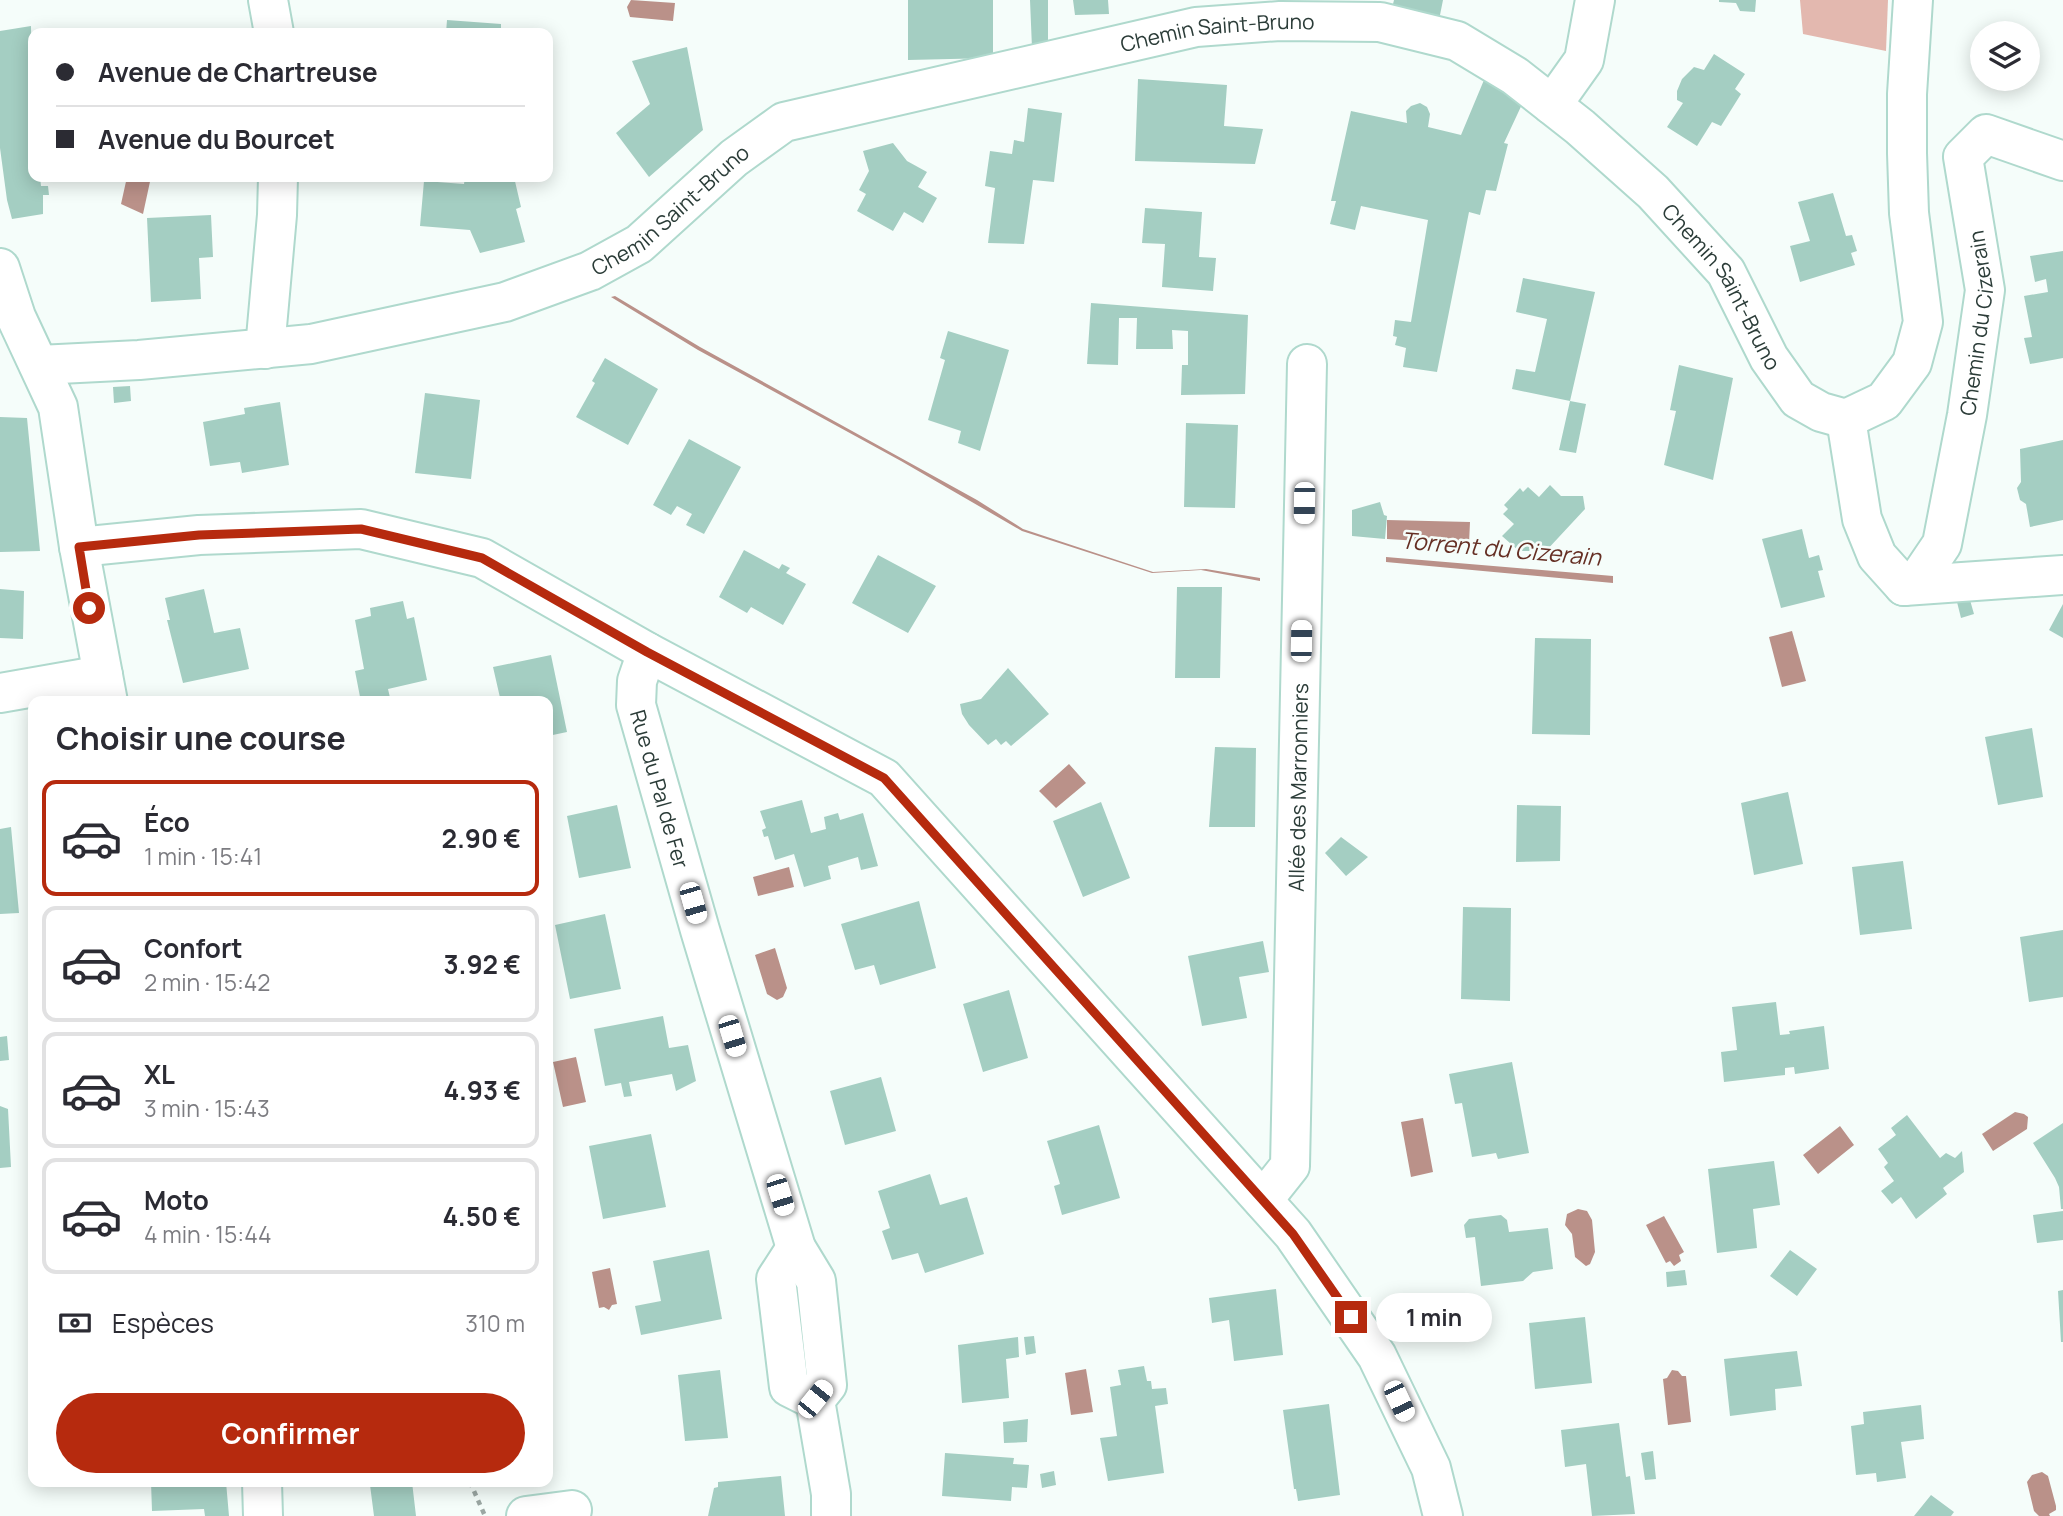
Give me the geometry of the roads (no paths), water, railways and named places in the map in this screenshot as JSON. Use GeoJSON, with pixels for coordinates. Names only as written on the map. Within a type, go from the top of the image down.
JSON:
{"type":"FeatureCollection","features":[{"type":"Feature","properties":{"kind":"street"},"geometry":{"type":"LineString","coordinates":[[268,0],[273,28]]}},
{"type":"Feature","properties":{"kind":"street"},"geometry":{"type":"LineString","coordinates":[[1552,105],[1584,60],[1595,0]]}},
{"type":"Feature","properties":{"kind":"street"},"geometry":{"type":"LineString","coordinates":[[1913,0],[1907,94],[1907,153],[1909,213],[1923,322],[1912,363],[1884,401],[1846,419],[1862,519],[1877,556],[1904,586],[2063,575]]}},
{"type":"Feature","properties":{"kind":"street","name":"Chemin Saint-Bruno"},"geometry":{"type":"LineString","coordinates":[[39,365],[139,360],[311,344],[505,302],[590,271],[639,244],[734,158],[784,122],[1196,27],[1280,21],[1380,22],[1457,41],[1515,76],[1552,105],[1653,192],[1726,272],[1769,358],[1798,399],[1821,412],[1846,419]]}},
{"type":"Feature","properties":{"kind":"street","name":"Chemin du Cizerain"},"geometry":{"type":"LineString","coordinates":[[1904,586],[1921,575],[1942,544],[1967,415],[1984,290],[1963,156],[1986,134],[2063,161]]}},
{"type":"Feature","properties":{"kind":"street"},"geometry":{"type":"LineString","coordinates":[[265,349],[278,182]]}},
{"type":"Feature","properties":{"kind":"street"},"geometry":{"type":"LineString","coordinates":[[0,268],[16,317],[11,331],[39,365],[58,407],[79,547],[105,688],[0,693]]}},
{"type":"Feature","properties":{"kind":"street","name":"Allée des Marronniers"},"geometry":{"type":"LineString","coordinates":[[1263,1200],[1290,1166],[1307,364]]}},
{"type":"Feature","properties":{"kind":"street"},"geometry":{"type":"LineString","coordinates":[[79,547],[199,535],[361,529],[482,558],[647,652],[884,778],[1293,1234],[1377,1356],[1431,1468],[1443,1516]]}},
{"type":"Feature","properties":{"kind":"street","name":"Rue du Pal de Fer"},"geometry":{"type":"LineString","coordinates":[[647,652],[637,681],[636,705],[700,930],[796,1248],[776,1279],[789,1387],[815,1399],[831,1494],[831,1516]]}},
{"type":"Feature","properties":{"kind":"street"},"geometry":{"type":"LineString","coordinates":[[262,1487],[263,1516]]}},
{"type":"Feature","properties":{"kind":"street"},"geometry":{"type":"LineString","coordinates":[[526,1516],[572,1510]]}},
{"type":"Feature","properties":{"kind":"water label","name":"Torrent du Cizerain"},"geometry":{"type":"Point","coordinates":[1501,548]}}]}
